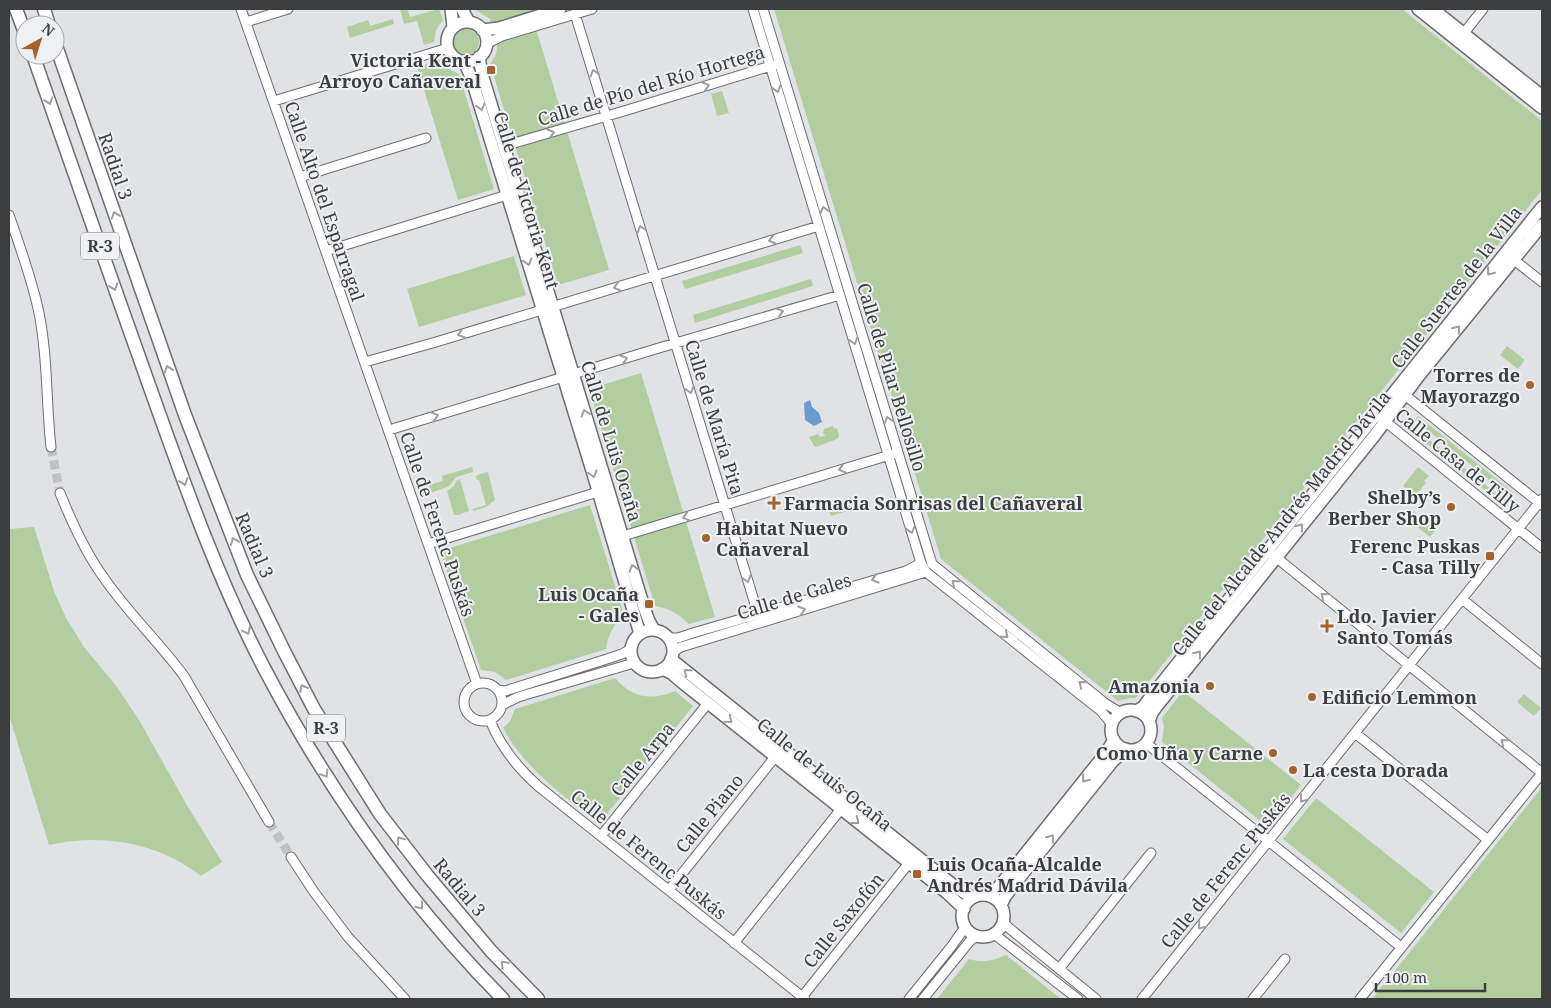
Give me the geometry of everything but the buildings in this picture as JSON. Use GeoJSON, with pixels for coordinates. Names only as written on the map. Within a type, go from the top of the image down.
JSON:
{"type":"FeatureCollection","features":[{"type":"Feature","properties":{"kind":"highway","name":"R-3"},"geometry":{"type":"LineString","coordinates":[[37,65],[207,544],[263,665],[328,779],[376,849],[426,914],[480,976],[504,999]]}},
{"type":"Feature","properties":{"kind":"highway","name":"Radial 3"},"geometry":{"type":"LineString","coordinates":[[63,65],[188,424],[247,575],[285,653],[314,709],[380,814],[440,890],[491,950],[538,999]]}},
{"type":"Feature","properties":{"kind":"main road"},"geometry":{"type":"LineString","coordinates":[[451,9],[453,27],[447,39],[448,48],[452,55],[464,61],[472,61],[480,57],[486,44],[485,34],[482,30],[469,22],[463,22],[453,27]]}},
{"type":"Feature","properties":{"kind":"main road"},"geometry":{"type":"LineString","coordinates":[[462,9],[469,22]]}},
{"type":"Feature","properties":{"kind":"main road"},"geometry":{"type":"LineString","coordinates":[[482,30],[499,28],[560,9]]}},
{"type":"Feature","properties":{"kind":"main road"},"geometry":{"type":"LineString","coordinates":[[1418,9],[1542,108]]}},
{"type":"Feature","properties":{"kind":"main road"},"geometry":{"type":"LineString","coordinates":[[1433,9],[1542,96]]}},
{"type":"Feature","properties":{"kind":"main road","name":"Calle de Victoria Kent"},"geometry":{"type":"LineString","coordinates":[[480,57],[482,74],[560,348]]}},
{"type":"Feature","properties":{"kind":"main road","name":"Calle de Victoria Kent"},"geometry":{"type":"LineString","coordinates":[[464,61],[472,77],[507,195],[548,308]]}},
{"type":"Feature","properties":{"kind":"main road","name":"Calle Suertes de la Villa"},"geometry":{"type":"LineString","coordinates":[[1402,392],[1509,256],[1542,207]]}},
{"type":"Feature","properties":{"kind":"main road","name":"Calle Suertes de la Villa"},"geometry":{"type":"LineString","coordinates":[[1509,256],[1542,225]]}},
{"type":"Feature","properties":{"kind":"main road","name":"Calle de Luis Ocaña"},"geometry":{"type":"LineString","coordinates":[[560,348],[598,492],[640,634]]}},
{"type":"Feature","properties":{"kind":"main road","name":"Calle de Luis Ocaña"},"geometry":{"type":"LineString","coordinates":[[568,376],[623,536],[646,614],[654,630]]}},
{"type":"Feature","properties":{"kind":"main road","name":"Calle del Alcalde Andrés Madrid Dávila"},"geometry":{"type":"LineString","coordinates":[[1136,711],[1143,707],[1272,554],[1402,392]]}},
{"type":"Feature","properties":{"kind":"main road","name":"Calle del Alcalde Andrés Madrid Dávila"},"geometry":{"type":"LineString","coordinates":[[1149,722],[1157,706],[1272,554]]}},
{"type":"Feature","properties":{"kind":"main road"},"geometry":{"type":"LineString","coordinates":[[654,630],[662,633],[671,642],[672,656],[666,666],[652,672],[638,667],[634,663],[631,648],[634,640],[640,634],[654,630]]}},
{"type":"Feature","properties":{"kind":"main road","name":"Calle de Luis Ocaña"},"geometry":{"type":"LineString","coordinates":[[672,656],[938,873],[972,898]]}},
{"type":"Feature","properties":{"kind":"main road","name":"Calle de Luis Ocaña"},"geometry":{"type":"LineString","coordinates":[[662,669],[671,673],[964,909]]}},
{"type":"Feature","properties":{"kind":"main road"},"geometry":{"type":"LineString","coordinates":[[1131,710],[1136,711],[1146,717],[1149,722],[1150,735],[1146,743],[1135,749],[1126,749],[1114,740],[1112,724],[1121,713],[1131,710]]}},
{"type":"Feature","properties":{"kind":"main road"},"geometry":{"type":"LineString","coordinates":[[989,896],[1005,880],[1114,740]]}},
{"type":"Feature","properties":{"kind":"main road"},"geometry":{"type":"LineString","coordinates":[[1001,905],[1009,892],[1113,760],[1126,749]]}},
{"type":"Feature","properties":{"kind":"main road"},"geometry":{"type":"LineString","coordinates":[[980,895],[989,896],[1001,905],[1004,913],[1003,922],[994,934],[986,936],[977,935],[966,926],[963,918],[964,909],[972,898],[980,895]]}},
{"type":"Feature","properties":{"kind":"street","name":"Calle Alto del Esparragal"},"geometry":{"type":"LineString","coordinates":[[241,9],[379,403]]}},
{"type":"Feature","properties":{"kind":"street"},"geometry":{"type":"LineString","coordinates":[[246,22],[288,9]]}},
{"type":"Feature","properties":{"kind":"street"},"geometry":{"type":"LineString","coordinates":[[486,44],[502,36],[592,9]]}},
{"type":"Feature","properties":{"kind":"street"},"geometry":{"type":"LineString","coordinates":[[753,9],[775,65]]}},
{"type":"Feature","properties":{"kind":"street"},"geometry":{"type":"LineString","coordinates":[[763,9],[775,65]]}},
{"type":"Feature","properties":{"kind":"street"},"geometry":{"type":"LineString","coordinates":[[1464,33],[1483,9]]}},
{"type":"Feature","properties":{"kind":"street","name":"Calle de María Pita"},"geometry":{"type":"LineString","coordinates":[[575,14],[758,614]]}},
{"type":"Feature","properties":{"kind":"street"},"geometry":{"type":"LineString","coordinates":[[274,101],[448,48]]}},
{"type":"Feature","properties":{"kind":"street","name":"Calle de Pío del Río Hortega"},"geometry":{"type":"LineString","coordinates":[[504,146],[775,65]]}},
{"type":"Feature","properties":{"kind":"street","name":"Calle de Pilar Bellosillo"},"geometry":{"type":"LineString","coordinates":[[775,65],[819,226],[921,563],[926,572],[1101,711],[1112,724]]}},
{"type":"Feature","properties":{"kind":"street","name":"Calle de Pilar Bellosillo"},"geometry":{"type":"LineString","coordinates":[[775,65],[838,256],[932,564],[1106,704],[1121,713]]}},
{"type":"Feature","properties":{"kind":"street"},"geometry":{"type":"LineString","coordinates":[[300,177],[426,138]]}},
{"type":"Feature","properties":{"kind":"street"},"geometry":{"type":"LineString","coordinates":[[326,251],[507,195]]}},
{"type":"Feature","properties":{"kind":"street"},"geometry":{"type":"LineString","coordinates":[[9,215],[30,275],[39,315],[43,341],[51,447]]}},
{"type":"Feature","properties":{"kind":"street"},"geometry":{"type":"LineString","coordinates":[[365,362],[819,226]]}},
{"type":"Feature","properties":{"kind":"street"},"geometry":{"type":"LineString","coordinates":[[1509,256],[1542,282]]}},
{"type":"Feature","properties":{"kind":"street"},"geometry":{"type":"LineString","coordinates":[[389,430],[840,295]]}},
{"type":"Feature","properties":{"kind":"street","name":"Calle Casa de Tilly"},"geometry":{"type":"LineString","coordinates":[[1402,392],[1541,502]]}},
{"type":"Feature","properties":{"kind":"street","name":"Calle de Ferenc Puskás"},"geometry":{"type":"LineString","coordinates":[[379,403],[477,684]]}},
{"type":"Feature","properties":{"kind":"street","name":"Calle Casa de Tilly"},"geometry":{"type":"LineString","coordinates":[[1381,418],[1542,548]]}},
{"type":"Feature","properties":{"kind":"street"},"geometry":{"type":"LineString","coordinates":[[623,536],[898,452]]}},
{"type":"Feature","properties":{"kind":"street"},"geometry":{"type":"LineString","coordinates":[[428,544],[598,492]]}},
{"type":"Feature","properties":{"kind":"street"},"geometry":{"type":"LineString","coordinates":[[60,493],[71,521],[104,579],[184,676],[269,822]]}},
{"type":"Feature","properties":{"kind":"street","name":"Calle de Ferenc Puskás"},"geometry":{"type":"LineString","coordinates":[[1142,999],[1541,502]]}},
{"type":"Feature","properties":{"kind":"street"},"geometry":{"type":"LineString","coordinates":[[1272,554],[1542,773],[1360,999]]}},
{"type":"Feature","properties":{"kind":"street","name":"Calle de Gales"},"geometry":{"type":"LineString","coordinates":[[668,638],[678,638],[906,570],[921,563]]}},
{"type":"Feature","properties":{"kind":"street","name":"Calle de Gales"},"geometry":{"type":"LineString","coordinates":[[672,656],[681,647],[926,572]]}},
{"type":"Feature","properties":{"kind":"street"},"geometry":{"type":"LineString","coordinates":[[1462,600],[1542,664]]}},
{"type":"Feature","properties":{"kind":"street"},"geometry":{"type":"LineString","coordinates":[[498,690],[502,700],[498,714],[484,722],[472,718],[465,708],[464,702],[467,691],[477,684],[488,684],[498,690],[505,691],[622,654],[631,648]]}},
{"type":"Feature","properties":{"kind":"street"},"geometry":{"type":"LineString","coordinates":[[502,705],[518,697],[634,663]]}},
{"type":"Feature","properties":{"kind":"street","name":"Calle Arpa"},"geometry":{"type":"LineString","coordinates":[[601,836],[708,703]]}},
{"type":"Feature","properties":{"kind":"street","name":"Calle de Ferenc Puskás"},"geometry":{"type":"LineString","coordinates":[[490,720],[511,757],[527,776],[803,998]]}},
{"type":"Feature","properties":{"kind":"street"},"geometry":{"type":"LineString","coordinates":[[1355,733],[1488,840]]}},
{"type":"Feature","properties":{"kind":"street"},"geometry":{"type":"LineString","coordinates":[[1146,743],[1402,947]]}},
{"type":"Feature","properties":{"kind":"street","name":"Calle Piano"},"geometry":{"type":"LineString","coordinates":[[668,890],[775,757]]}},
{"type":"Feature","properties":{"kind":"street"},"geometry":{"type":"LineString","coordinates":[[734,943],[841,809]]}},
{"type":"Feature","properties":{"kind":"street"},"geometry":{"type":"LineString","coordinates":[[1059,970],[1151,853]]}},
{"type":"Feature","properties":{"kind":"street"},"geometry":{"type":"LineString","coordinates":[[291,857],[314,892],[348,937],[405,999]]}},
{"type":"Feature","properties":{"kind":"street","name":"Calle Saxofón"},"geometry":{"type":"LineString","coordinates":[[803,998],[909,863]]}},
{"type":"Feature","properties":{"kind":"street"},"geometry":{"type":"LineString","coordinates":[[1003,922],[1096,999]]}},
{"type":"Feature","properties":{"kind":"street"},"geometry":{"type":"LineString","coordinates":[[909,999],[966,926]]}},
{"type":"Feature","properties":{"kind":"street"},"geometry":{"type":"LineString","coordinates":[[994,934],[1078,999]]}},
{"type":"Feature","properties":{"kind":"street"},"geometry":{"type":"LineString","coordinates":[[923,999],[977,935]]}},
{"type":"Feature","properties":{"kind":"street"},"geometry":{"type":"LineString","coordinates":[[1253,999],[1285,959]]}},
{"type":"Feature","properties":{"kind":"green space"},"geometry":{"type":"Polygon","coordinates":[[[400,9],[407,9],[410,17],[439,9],[443,20],[436,30],[434,42],[424,45],[417,21],[404,24],[400,9]]]}},
{"type":"Feature","properties":{"kind":"green space"},"geometry":{"type":"Polygon","coordinates":[[[474,9],[530,9],[609,270],[558,285],[490,64],[497,47],[494,31],[490,19],[474,9]]]}},
{"type":"Feature","properties":{"kind":"green space"},"geometry":{"type":"Polygon","coordinates":[[[774,9],[1402,9],[1542,121],[1542,190],[1136,698],[1118,701],[941,559],[774,9]]]}},
{"type":"Feature","properties":{"kind":"green space"},"geometry":{"type":"Polygon","coordinates":[[[393,19],[394,24],[350,38],[347,27],[368,20],[370,26],[393,19]]]}},
{"type":"Feature","properties":{"kind":"green space"},"geometry":{"type":"Polygon","coordinates":[[[466,29],[475,33],[479,42],[475,51],[466,55],[457,51],[453,42],[457,33],[466,29]]]}},
{"type":"Feature","properties":{"kind":"green space"},"geometry":{"type":"Polygon","coordinates":[[[439,60],[449,69],[459,74],[494,189],[458,200],[417,67],[439,60]]]}},
{"type":"Feature","properties":{"kind":"green space"},"geometry":{"type":"Polygon","coordinates":[[[722,91],[729,113],[717,116],[711,94],[722,91]]]}},
{"type":"Feature","properties":{"kind":"green space"},"geometry":{"type":"Polygon","coordinates":[[[800,245],[803,253],[685,289],[682,281],[800,245]]]}},
{"type":"Feature","properties":{"kind":"green space"},"geometry":{"type":"Polygon","coordinates":[[[514,256],[526,295],[419,327],[407,289],[514,256]]]}},
{"type":"Feature","properties":{"kind":"green space"},"geometry":{"type":"Polygon","coordinates":[[[811,279],[813,286],[695,323],[693,315],[811,279]]]}},
{"type":"Feature","properties":{"kind":"green space"},"geometry":{"type":"Polygon","coordinates":[[[1507,346],[1525,360],[1518,369],[1500,355],[1507,346]]]}},
{"type":"Feature","properties":{"kind":"green space"},"geometry":{"type":"Polygon","coordinates":[[[641,373],[715,617],[689,624],[674,612],[655,606],[589,389],[641,373]]]}},
{"type":"Feature","properties":{"kind":"green space"},"geometry":{"type":"Polygon","coordinates":[[[1418,416],[1514,493],[1511,497],[1415,420],[1418,416]]]}},
{"type":"Feature","properties":{"kind":"green space"},"geometry":{"type":"Polygon","coordinates":[[[1411,425],[1507,502],[1504,505],[1408,429],[1411,425]]]}},
{"type":"Feature","properties":{"kind":"green space"},"geometry":{"type":"Polygon","coordinates":[[[832,426],[835,429],[837,428],[839,436],[837,439],[816,447],[814,446],[809,437],[818,434],[820,437],[826,436],[823,433],[824,429],[832,426]]]}},
{"type":"Feature","properties":{"kind":"green space"},"geometry":{"type":"Polygon","coordinates":[[[472,467],[473,472],[456,477],[449,486],[431,493],[429,485],[443,481],[442,476],[472,467]]]}},
{"type":"Feature","properties":{"kind":"green space"},"geometry":{"type":"Polygon","coordinates":[[[1418,467],[1429,476],[1424,481],[1426,483],[1415,496],[1403,486],[1418,467]]]}},
{"type":"Feature","properties":{"kind":"green space"},"geometry":{"type":"Polygon","coordinates":[[[488,472],[495,500],[486,507],[473,511],[473,509],[486,505],[479,480],[476,477],[488,472]]]}},
{"type":"Feature","properties":{"kind":"green space"},"geometry":{"type":"Polygon","coordinates":[[[460,479],[469,511],[461,515],[454,515],[447,491],[460,479]]]}},
{"type":"Feature","properties":{"kind":"green space"},"geometry":{"type":"Polygon","coordinates":[[[851,497],[854,509],[831,516],[826,505],[833,500],[840,501],[851,497]]]}},
{"type":"Feature","properties":{"kind":"green space"},"geometry":{"type":"Polygon","coordinates":[[[590,505],[624,615],[612,630],[606,649],[506,680],[495,672],[481,670],[440,551],[590,505]]]}},
{"type":"Feature","properties":{"kind":"green space"},"geometry":{"type":"Polygon","coordinates":[[[1413,511],[1436,530],[1430,537],[1407,519],[1413,511]]]}},
{"type":"Feature","properties":{"kind":"green space"},"geometry":{"type":"Polygon","coordinates":[[[34,527],[54,591],[66,618],[84,647],[117,687],[139,720],[188,807],[222,862],[201,876],[184,864],[166,855],[129,843],[89,840],[49,845],[9,715],[9,529],[34,527]]]}},
{"type":"Feature","properties":{"kind":"green space"},"geometry":{"type":"Polygon","coordinates":[[[615,678],[621,685],[635,694],[650,697],[675,691],[693,706],[599,824],[534,769],[512,743],[503,728],[510,721],[515,709],[615,678]]]}},
{"type":"Feature","properties":{"kind":"green space"},"geometry":{"type":"Polygon","coordinates":[[[1183,691],[1301,785],[1268,827],[1162,742],[1164,726],[1162,718],[1183,691]]]}},
{"type":"Feature","properties":{"kind":"green space"},"geometry":{"type":"Polygon","coordinates":[[[1524,694],[1541,708],[1534,716],[1517,702],[1524,694]]]}},
{"type":"Feature","properties":{"kind":"green space"},"geometry":{"type":"Polygon","coordinates":[[[1542,787],[1542,999],[1372,999],[1542,787]]]}},
{"type":"Feature","properties":{"kind":"green space"},"geometry":{"type":"Polygon","coordinates":[[[1316,798],[1434,892],[1401,933],[1283,839],[1316,798]]]}},
{"type":"Feature","properties":{"kind":"green space"},"geometry":{"type":"Polygon","coordinates":[[[1006,955],[1061,999],[937,999],[969,959],[988,961],[1006,955]]]}},
{"type":"Feature","properties":{"kind":"water"},"geometry":{"type":"Polygon","coordinates":[[[810,400],[812,407],[819,413],[822,422],[814,426],[805,420],[804,403],[810,400]]]}},
{"type":"Feature","properties":{"kind":"tunnel"},"geometry":{"type":"LineString","coordinates":[[51,447],[60,493]]}},
{"type":"Feature","properties":{"kind":"tunnel"},"geometry":{"type":"LineString","coordinates":[[269,822],[291,857]]}},
{"type":"Feature","properties":{"kind":"place","name":"Victoria Kent - Arroyo Cañaveral"},"geometry":{"type":"Point","coordinates":[491,70]}},
{"type":"Feature","properties":{"kind":"place","name":"Torres de Mayorazgo"},"geometry":{"type":"Point","coordinates":[1530,385]}},
{"type":"Feature","properties":{"kind":"place","name":"Farmacia Sonrisas del Cañaveral"},"geometry":{"type":"Point","coordinates":[774,503]}},
{"type":"Feature","properties":{"kind":"place","name":"Shelby’s Berber Shop"},"geometry":{"type":"Point","coordinates":[1451,507]}},
{"type":"Feature","properties":{"kind":"place","name":"Habitat Nuevo Cañaveral"},"geometry":{"type":"Point","coordinates":[706,538]}},
{"type":"Feature","properties":{"kind":"place","name":"Ferenc Puskas - Casa Tilly"},"geometry":{"type":"Point","coordinates":[1490,556]}},
{"type":"Feature","properties":{"kind":"place","name":"Luis Ocaña - Gales"},"geometry":{"type":"Point","coordinates":[649,604]}},
{"type":"Feature","properties":{"kind":"place","name":"Ldo. Javier Santo Tomás"},"geometry":{"type":"Point","coordinates":[1327,626]}},
{"type":"Feature","properties":{"kind":"place","name":"Amazonia"},"geometry":{"type":"Point","coordinates":[1210,686]}},
{"type":"Feature","properties":{"kind":"place","name":"Edificio Lemmon"},"geometry":{"type":"Point","coordinates":[1312,697]}},
{"type":"Feature","properties":{"kind":"place","name":"Como Uña y Carne"},"geometry":{"type":"Point","coordinates":[1273,753]}},
{"type":"Feature","properties":{"kind":"place","name":"La cesta Dorada"},"geometry":{"type":"Point","coordinates":[1293,770]}},
{"type":"Feature","properties":{"kind":"place","name":"Luis Ocaña-Alcalde Andrés Madrid Dávila"},"geometry":{"type":"Point","coordinates":[917,874]}}]}
